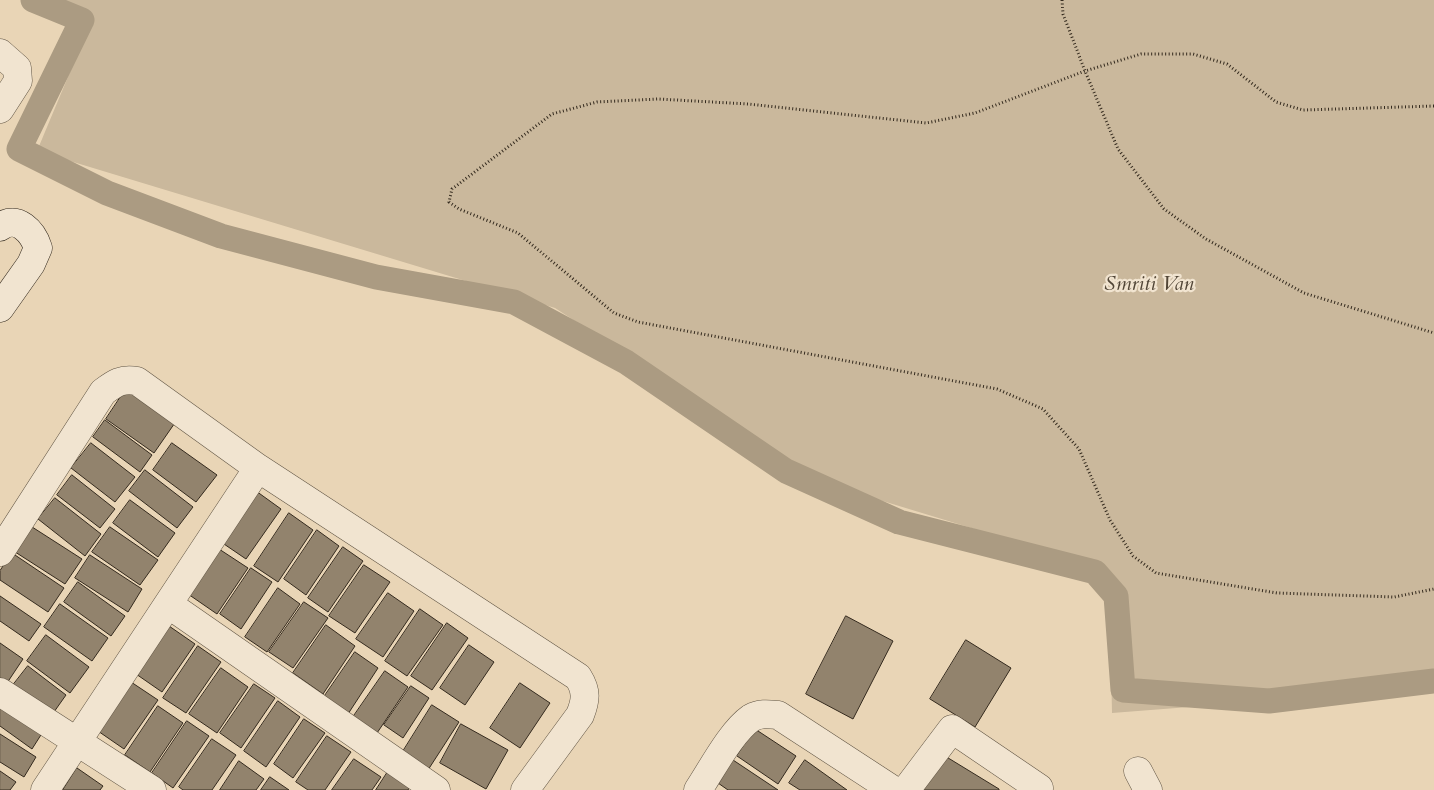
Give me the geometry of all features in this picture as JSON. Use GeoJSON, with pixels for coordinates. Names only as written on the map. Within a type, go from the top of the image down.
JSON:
{"type":"FeatureCollection","features":[{"type":"Feature","properties":{"kind":"street"},"geometry":{"type":"LineString","coordinates":[[0,53],[17,68],[18,81],[0,110]]}},
{"type":"Feature","properties":{"kind":"street"},"geometry":{"type":"LineString","coordinates":[[0,227],[6,222],[16,222],[34,235],[38,248],[30,264],[0,308]]}},
{"type":"Feature","properties":{"kind":"street"},"geometry":{"type":"LineString","coordinates":[[0,552],[103,392],[116,382],[128,379],[137,381],[258,468],[578,677],[585,689],[585,702],[580,715],[525,790]]}},
{"type":"Feature","properties":{"kind":"street"},"geometry":{"type":"LineString","coordinates":[[44,790],[258,468]]}},
{"type":"Feature","properties":{"kind":"street"},"geometry":{"type":"LineString","coordinates":[[168,604],[436,790]]}},
{"type":"Feature","properties":{"kind":"street"},"geometry":{"type":"LineString","coordinates":[[0,692],[152,790]]}},
{"type":"Feature","properties":{"kind":"street"},"geometry":{"type":"LineString","coordinates":[[698,790],[741,727],[753,717],[765,713],[778,715],[893,790]]}},
{"type":"Feature","properties":{"kind":"street"},"geometry":{"type":"LineString","coordinates":[[906,790],[952,729],[1039,788],[1038,790]]}},
{"type":"Feature","properties":{"kind":"path"},"geometry":{"type":"LineString","coordinates":[[1062,0],[1063,14],[1118,149],[1164,209],[1206,239],[1304,293],[1434,333]]}},
{"type":"Feature","properties":{"kind":"path"},"geometry":{"type":"LineString","coordinates":[[1434,106],[1303,110],[1276,102],[1227,64],[1193,54],[1142,54],[1085,71],[976,113],[926,123],[748,104],[658,100],[597,102],[552,114],[452,189],[450,202],[459,209],[518,234],[614,313],[638,322],[997,388],[1042,409],[1079,449],[1110,520],[1134,556],[1156,573],[1277,593],[1394,597],[1434,589]]}},
{"type":"Feature","properties":{"kind":"green space","name":"Smriti Van"},"geometry":{"type":"Polygon","coordinates":[[[50,0],[1434,0],[1434,688],[1112,713],[1109,570],[827,484],[555,308],[37,151],[93,17],[50,0]]]}},
{"type":"Feature","properties":{"kind":"building"},"geometry":{"type":"Polygon","coordinates":[[[130,383],[179,417],[154,453],[106,419],[130,383]]]}},
{"type":"Feature","properties":{"kind":"building"},"geometry":{"type":"Polygon","coordinates":[[[105,420],[152,455],[140,472],[93,437],[105,420]]]}},
{"type":"Feature","properties":{"kind":"building"},"geometry":{"type":"Polygon","coordinates":[[[91,443],[135,477],[115,502],[71,468],[91,443]]]}},
{"type":"Feature","properties":{"kind":"building"},"geometry":{"type":"Polygon","coordinates":[[[172,443],[217,475],[196,502],[153,470],[172,443]]]}},
{"type":"Feature","properties":{"kind":"building"},"geometry":{"type":"Polygon","coordinates":[[[145,470],[193,507],[177,528],[129,491],[145,470]]]}},
{"type":"Feature","properties":{"kind":"building"},"geometry":{"type":"Polygon","coordinates":[[[72,475],[115,509],[100,528],[57,495],[72,475]]]}},
{"type":"Feature","properties":{"kind":"building"},"geometry":{"type":"Polygon","coordinates":[[[256,491],[281,509],[246,559],[221,542],[256,491]]]}},
{"type":"Feature","properties":{"kind":"building"},"geometry":{"type":"Polygon","coordinates":[[[55,498],[101,534],[85,556],[38,519],[55,498]]]}},
{"type":"Feature","properties":{"kind":"building"},"geometry":{"type":"Polygon","coordinates":[[[130,500],[175,533],[158,557],[113,523],[130,500]]]}},
{"type":"Feature","properties":{"kind":"building"},"geometry":{"type":"Polygon","coordinates":[[[289,513],[313,530],[278,582],[254,566],[289,513]]]}},
{"type":"Feature","properties":{"kind":"building"},"geometry":{"type":"Polygon","coordinates":[[[29,525],[82,559],[65,584],[12,550],[29,525]]]}},
{"type":"Feature","properties":{"kind":"building"},"geometry":{"type":"Polygon","coordinates":[[[110,527],[158,560],[140,585],[92,552],[110,527]]]}},
{"type":"Feature","properties":{"kind":"building"},"geometry":{"type":"Polygon","coordinates":[[[317,530],[339,546],[306,595],[284,579],[317,530]]]}},
{"type":"Feature","properties":{"kind":"building"},"geometry":{"type":"Polygon","coordinates":[[[343,547],[363,561],[328,612],[308,598],[343,547]]]}},
{"type":"Feature","properties":{"kind":"building"},"geometry":{"type":"Polygon","coordinates":[[[219,549],[248,568],[217,614],[188,594],[219,549]]]}},
{"type":"Feature","properties":{"kind":"building"},"geometry":{"type":"Polygon","coordinates":[[[12,553],[64,588],[48,612],[0,580],[0,571],[12,553]]]}},
{"type":"Feature","properties":{"kind":"building"},"geometry":{"type":"Polygon","coordinates":[[[90,555],[142,589],[128,612],[75,578],[90,555]]]}},
{"type":"Feature","properties":{"kind":"building"},"geometry":{"type":"Polygon","coordinates":[[[364,565],[390,582],[355,633],[329,616],[364,565]]]}},
{"type":"Feature","properties":{"kind":"building"},"geometry":{"type":"Polygon","coordinates":[[[251,568],[272,582],[241,629],[220,614],[251,568]]]}},
{"type":"Feature","properties":{"kind":"building"},"geometry":{"type":"Polygon","coordinates":[[[78,582],[125,616],[111,636],[64,602],[78,582]]]}},
{"type":"Feature","properties":{"kind":"building"},"geometry":{"type":"Polygon","coordinates":[[[278,588],[300,604],[267,652],[245,637],[278,588]]]}},
{"type":"Feature","properties":{"kind":"building"},"geometry":{"type":"Polygon","coordinates":[[[388,593],[414,611],[383,657],[356,639],[388,593]]]}},
{"type":"Feature","properties":{"kind":"building"},"geometry":{"type":"Polygon","coordinates":[[[0,596],[41,624],[29,641],[0,621],[0,596]]]}},
{"type":"Feature","properties":{"kind":"building"},"geometry":{"type":"Polygon","coordinates":[[[304,602],[328,618],[293,668],[269,652],[304,602]]]}},
{"type":"Feature","properties":{"kind":"building"},"geometry":{"type":"Polygon","coordinates":[[[60,604],[108,638],[92,661],[44,627],[60,604]]]}},
{"type":"Feature","properties":{"kind":"building"},"geometry":{"type":"Polygon","coordinates":[[[420,609],[443,625],[407,676],[385,661],[420,609]]]}},
{"type":"Feature","properties":{"kind":"building"},"geometry":{"type":"Polygon","coordinates":[[[846,616],[893,641],[853,719],[806,694],[846,616]]]}},
{"type":"Feature","properties":{"kind":"building"},"geometry":{"type":"Polygon","coordinates":[[[447,623],[468,638],[432,690],[411,676],[447,623]]]}},
{"type":"Feature","properties":{"kind":"building"},"geometry":{"type":"Polygon","coordinates":[[[326,625],[355,646],[323,694],[293,673],[326,625]]]}},
{"type":"Feature","properties":{"kind":"building"},"geometry":{"type":"Polygon","coordinates":[[[169,626],[195,644],[162,692],[136,674],[169,626]]]}},
{"type":"Feature","properties":{"kind":"building"},"geometry":{"type":"Polygon","coordinates":[[[46,635],[89,667],[70,693],[27,661],[46,635]]]}},
{"type":"Feature","properties":{"kind":"building"},"geometry":{"type":"Polygon","coordinates":[[[966,640],[1011,668],[975,727],[930,699],[966,640]]]}},
{"type":"Feature","properties":{"kind":"building"},"geometry":{"type":"Polygon","coordinates":[[[0,643],[23,659],[7,683],[0,678],[0,643]]]}},
{"type":"Feature","properties":{"kind":"building"},"geometry":{"type":"Polygon","coordinates":[[[469,645],[494,662],[465,705],[440,688],[469,645]]]}},
{"type":"Feature","properties":{"kind":"building"},"geometry":{"type":"Polygon","coordinates":[[[198,646],[221,662],[186,713],[163,698],[198,646]]]}},
{"type":"Feature","properties":{"kind":"building"},"geometry":{"type":"Polygon","coordinates":[[[355,652],[378,668],[348,714],[324,697],[355,652]]]}},
{"type":"Feature","properties":{"kind":"building"},"geometry":{"type":"Polygon","coordinates":[[[28,666],[66,695],[49,719],[10,689],[28,666]]]}},
{"type":"Feature","properties":{"kind":"building"},"geometry":{"type":"Polygon","coordinates":[[[221,668],[248,687],[217,733],[189,714],[221,668]]]}},
{"type":"Feature","properties":{"kind":"building"},"geometry":{"type":"Polygon","coordinates":[[[385,671],[408,687],[375,736],[351,720],[385,671]]]}},
{"type":"Feature","properties":{"kind":"building"},"geometry":{"type":"Polygon","coordinates":[[[128,680],[158,700],[124,749],[95,729],[128,680]]]}},
{"type":"Feature","properties":{"kind":"building"},"geometry":{"type":"Polygon","coordinates":[[[520,683],[550,703],[520,748],[490,728],[520,683]]]}},
{"type":"Feature","properties":{"kind":"building"},"geometry":{"type":"Polygon","coordinates":[[[254,684],[275,698],[241,748],[220,733],[254,684]]]}},
{"type":"Feature","properties":{"kind":"building"},"geometry":{"type":"Polygon","coordinates":[[[411,686],[429,698],[403,738],[384,725],[411,686]]]}},
{"type":"Feature","properties":{"kind":"building"},"geometry":{"type":"Polygon","coordinates":[[[0,699],[46,727],[32,749],[0,726],[0,699]]]}},
{"type":"Feature","properties":{"kind":"building"},"geometry":{"type":"Polygon","coordinates":[[[278,701],[300,717],[266,767],[244,751],[278,701]]]}},
{"type":"Feature","properties":{"kind":"building"},"geometry":{"type":"Polygon","coordinates":[[[432,705],[459,722],[428,770],[402,753],[432,705]]]}},
{"type":"Feature","properties":{"kind":"building"},"geometry":{"type":"Polygon","coordinates":[[[158,706],[183,723],[150,772],[125,755],[158,706]]]}},
{"type":"Feature","properties":{"kind":"building"},"geometry":{"type":"Polygon","coordinates":[[[304,719],[325,733],[293,778],[274,764],[304,719]]]}},
{"type":"Feature","properties":{"kind":"building"},"geometry":{"type":"Polygon","coordinates":[[[187,721],[209,736],[173,788],[152,773],[187,721]]]}},
{"type":"Feature","properties":{"kind":"building"},"geometry":{"type":"Polygon","coordinates":[[[461,724],[508,750],[486,789],[440,763],[461,724]]]}},
{"type":"Feature","properties":{"kind":"building"},"geometry":{"type":"Polygon","coordinates":[[[755,729],[796,756],[778,784],[737,756],[755,729]]]}},
{"type":"Feature","properties":{"kind":"building"},"geometry":{"type":"Polygon","coordinates":[[[0,734],[36,757],[24,777],[0,762],[0,734]]]}},
{"type":"Feature","properties":{"kind":"building"},"geometry":{"type":"Polygon","coordinates":[[[327,736],[351,752],[325,790],[308,790],[296,782],[327,736]]]}},
{"type":"Feature","properties":{"kind":"building"},"geometry":{"type":"Polygon","coordinates":[[[212,739],[236,755],[212,790],[183,790],[179,787],[212,739]]]}},
{"type":"Feature","properties":{"kind":"building"},"geometry":{"type":"Polygon","coordinates":[[[940,753],[999,789],[999,790],[917,790],[940,753]]]}},
{"type":"Feature","properties":{"kind":"building"},"geometry":{"type":"Polygon","coordinates":[[[354,759],[381,777],[372,790],[332,790],[354,759]]]}},
{"type":"Feature","properties":{"kind":"building"},"geometry":{"type":"Polygon","coordinates":[[[733,760],[778,790],[728,790],[718,783],[733,760]]]}},
{"type":"Feature","properties":{"kind":"building"},"geometry":{"type":"Polygon","coordinates":[[[805,760],[847,790],[800,790],[789,783],[805,760]]]}},
{"type":"Feature","properties":{"kind":"building"},"geometry":{"type":"Polygon","coordinates":[[[239,761],[264,779],[256,790],[220,790],[239,761]]]}},
{"type":"Feature","properties":{"kind":"building"},"geometry":{"type":"Polygon","coordinates":[[[77,768],[103,786],[100,790],[63,790],[77,768]]]}},
{"type":"Feature","properties":{"kind":"building"},"geometry":{"type":"Polygon","coordinates":[[[389,770],[411,785],[408,790],[376,790],[389,770]]]}},
{"type":"Feature","properties":{"kind":"building"},"geometry":{"type":"Polygon","coordinates":[[[0,771],[16,782],[10,790],[0,790],[0,771]]]}},
{"type":"Feature","properties":{"kind":"building"},"geometry":{"type":"Polygon","coordinates":[[[270,777],[289,790],[261,790],[270,777]]]}},
{"type":"Feature","properties":{"kind":"waterway"},"geometry":{"type":"LineString","coordinates":[[33,0],[82,20],[19,149],[107,193],[221,236],[376,277],[514,302],[626,362],[786,471],[899,522],[1095,572],[1116,596],[1123,690],[1269,701],[1434,681]]}}]}
